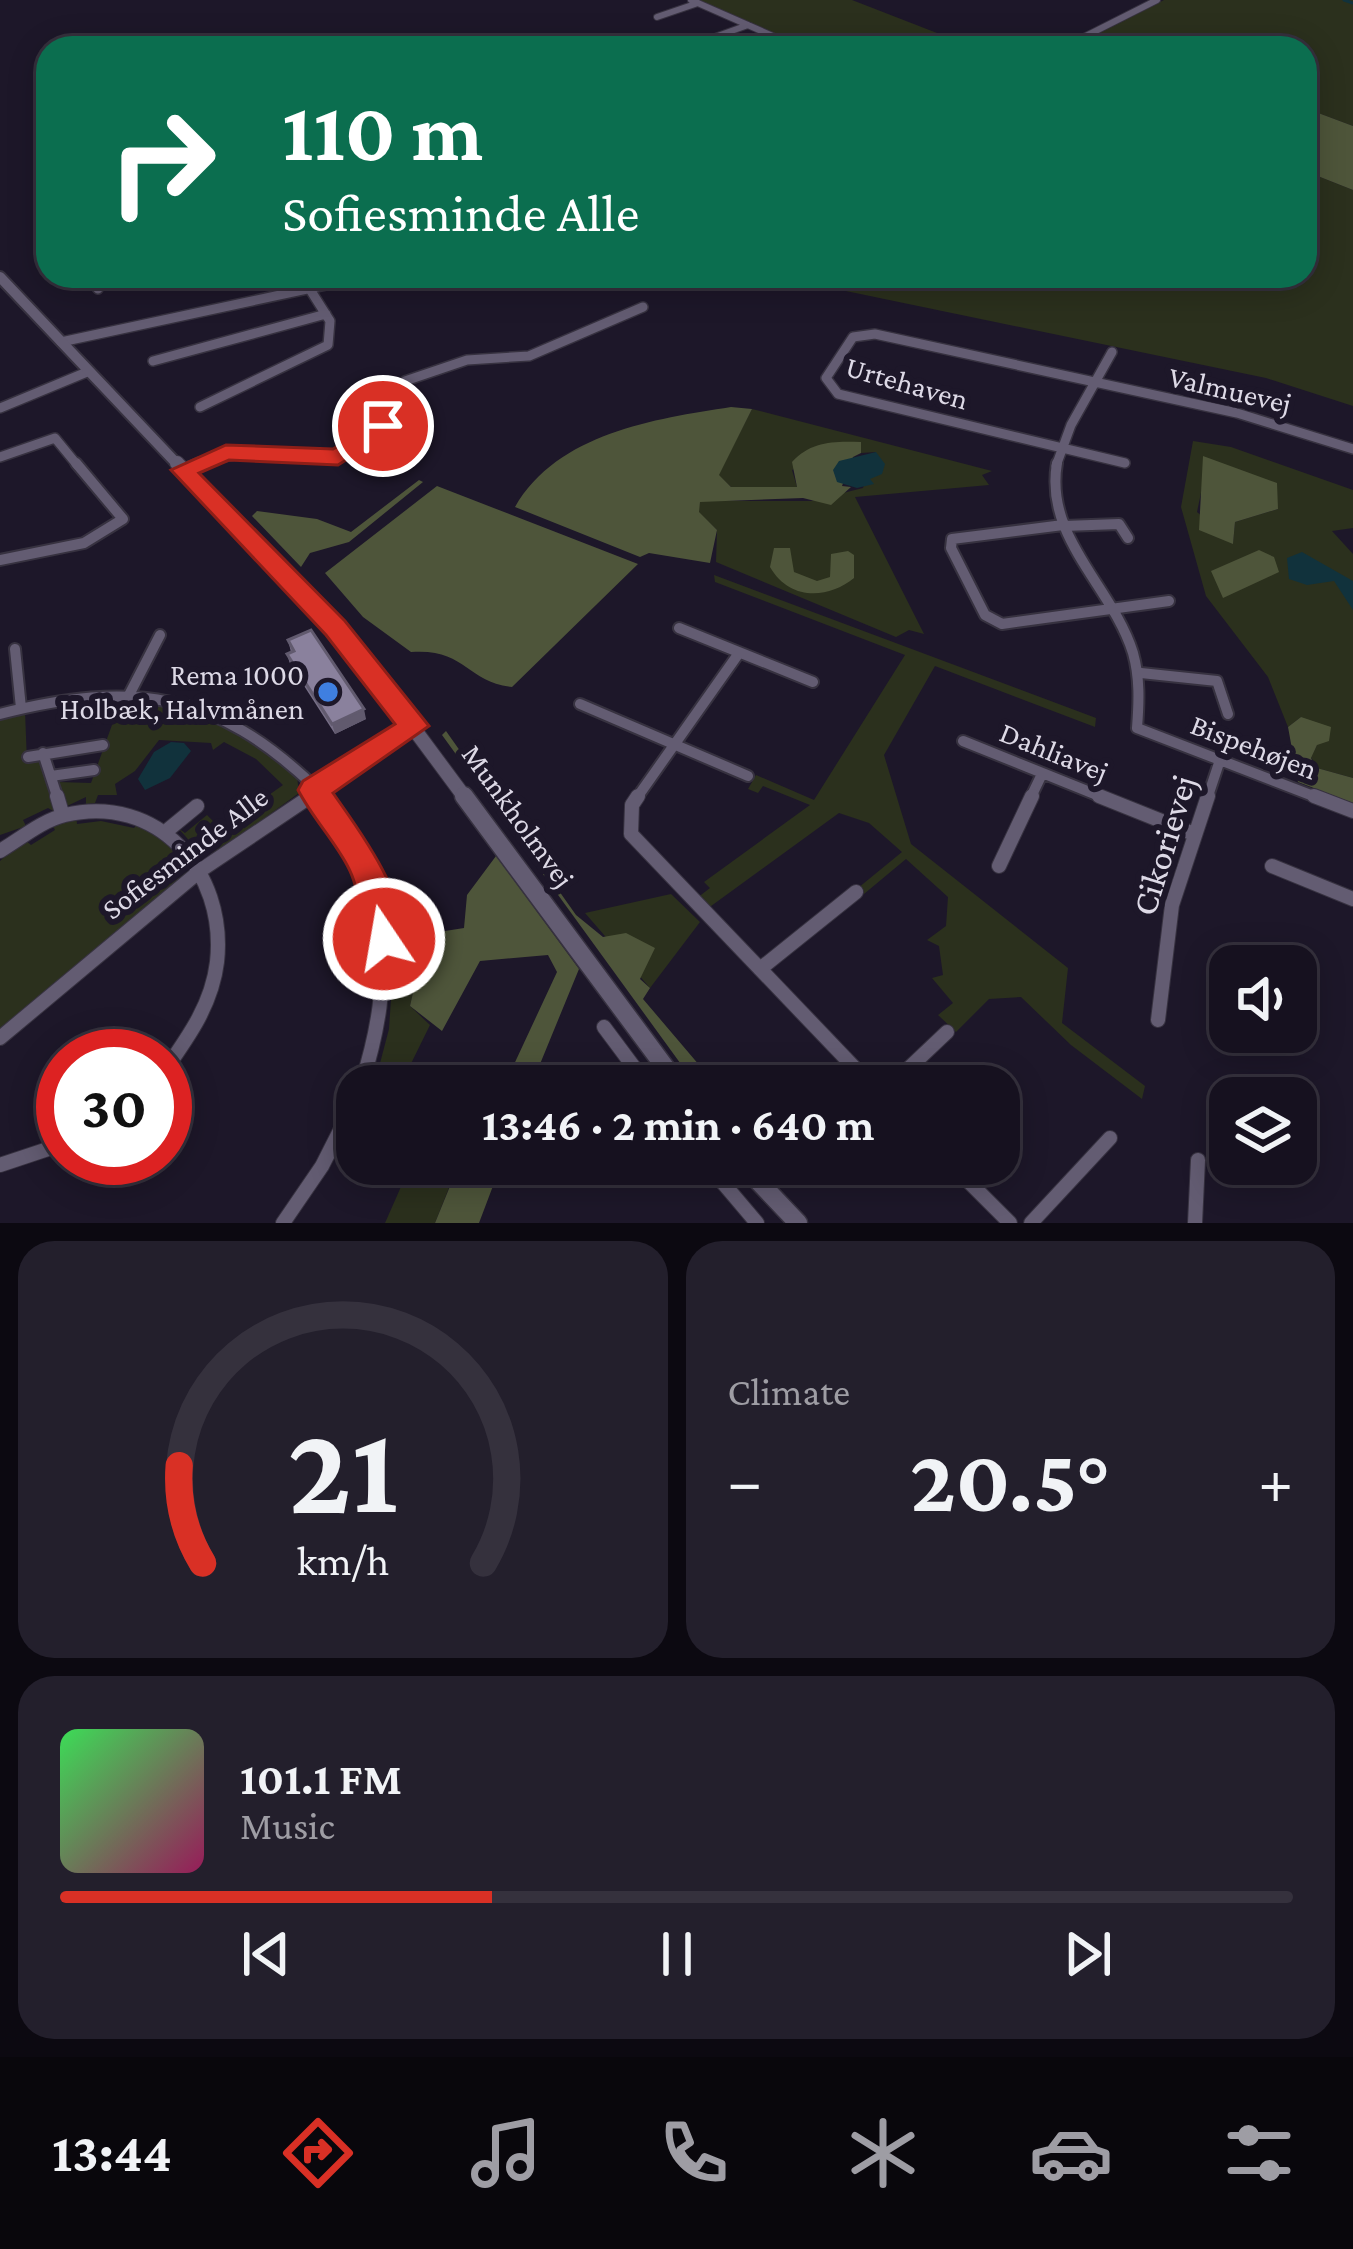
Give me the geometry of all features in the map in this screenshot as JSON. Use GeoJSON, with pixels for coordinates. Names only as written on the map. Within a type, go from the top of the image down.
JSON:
{"type":"FeatureCollection","features":[{"type":"Feature","properties":{"kind":"street"},"geometry":{"type":"LineString","coordinates":[[1086,36],[1157,0]]}},
{"type":"Feature","properties":{"kind":"street"},"geometry":{"type":"LineString","coordinates":[[657,17],[694,2],[773,36]]}},
{"type":"Feature","properties":{"kind":"street"},"geometry":{"type":"LineString","coordinates":[[718,36],[748,25]]}},
{"type":"Feature","properties":{"kind":"street","name":"Munkholmvej"},"geometry":{"type":"LineString","coordinates":[[0,278],[336,628],[414,726],[664,1065]]}},
{"type":"Feature","properties":{"kind":"street"},"geometry":{"type":"LineString","coordinates":[[61,343],[322,288]]}},
{"type":"Feature","properties":{"kind":"street"},"geometry":{"type":"LineString","coordinates":[[201,407],[325,348],[330,339],[326,314],[311,291]]}},
{"type":"Feature","properties":{"kind":"street"},"geometry":{"type":"LineString","coordinates":[[183,470],[226,452],[342,456],[383,426],[405,381],[466,360],[532,355],[643,307]]}},
{"type":"Feature","properties":{"kind":"street"},"geometry":{"type":"LineString","coordinates":[[153,361],[326,314]]}},
{"type":"Feature","properties":{"kind":"street","name":"Urtehaven"},"geometry":{"type":"LineString","coordinates":[[1061,449],[838,394],[826,379],[852,338],[871,333],[1095,386]]}},
{"type":"Feature","properties":{"kind":"street"},"geometry":{"type":"LineString","coordinates":[[1112,352],[1061,449],[1053,484],[1064,526],[1115,610],[1142,673],[1217,681],[1228,714]]}},
{"type":"Feature","properties":{"kind":"street"},"geometry":{"type":"LineString","coordinates":[[0,408],[87,372]]}},
{"type":"Feature","properties":{"kind":"street","name":"Valmuevej"},"geometry":{"type":"LineString","coordinates":[[1095,386],[1253,417],[1353,449]]}},
{"type":"Feature","properties":{"kind":"street"},"geometry":{"type":"LineString","coordinates":[[0,457],[55,438],[123,518],[113,529],[82,540],[0,560]]}},
{"type":"Feature","properties":{"kind":"street"},"geometry":{"type":"LineString","coordinates":[[1061,449],[1125,463]]}},
{"type":"Feature","properties":{"kind":"street"},"geometry":{"type":"LineString","coordinates":[[1128,538],[1119,524],[1064,526],[961,534],[952,539],[951,548],[985,615],[1001,624],[1168,601]]}},
{"type":"Feature","properties":{"kind":"street"},"geometry":{"type":"LineString","coordinates":[[679,628],[813,682]]}},
{"type":"Feature","properties":{"kind":"street"},"geometry":{"type":"LineString","coordinates":[[128,695],[160,635]]}},
{"type":"Feature","properties":{"kind":"street"},"geometry":{"type":"LineString","coordinates":[[15,649],[21,708]]}},
{"type":"Feature","properties":{"kind":"street"},"geometry":{"type":"LineString","coordinates":[[740,652],[632,805],[631,834],[852,1065]]}},
{"type":"Feature","properties":{"kind":"street","name":"Bispehøjen"},"geometry":{"type":"LineString","coordinates":[[1142,673],[1137,728],[1353,811]]}},
{"type":"Feature","properties":{"kind":"street"},"geometry":{"type":"LineString","coordinates":[[0,714],[128,695],[189,704],[237,721],[272,744],[315,789],[358,851],[381,916],[382,996],[367,1065]]}},
{"type":"Feature","properties":{"kind":"street"},"geometry":{"type":"LineString","coordinates":[[580,704],[748,776]]}},
{"type":"Feature","properties":{"kind":"street","name":"Sofiesminde Alle"},"geometry":{"type":"LineString","coordinates":[[0,1038],[201,870],[414,726]]}},
{"type":"Feature","properties":{"kind":"street","name":"Dahliavej"},"geometry":{"type":"LineString","coordinates":[[963,741],[1194,834]]}},
{"type":"Feature","properties":{"kind":"street"},"geometry":{"type":"LineString","coordinates":[[28,757],[103,746]]}},
{"type":"Feature","properties":{"kind":"street"},"geometry":{"type":"LineString","coordinates":[[43,753],[62,813]]}},
{"type":"Feature","properties":{"kind":"street","name":"Cikorievej"},"geometry":{"type":"LineString","coordinates":[[1158,1020],[1172,904],[1220,760]]}},
{"type":"Feature","properties":{"kind":"street"},"geometry":{"type":"LineString","coordinates":[[51,776],[94,770]]}},
{"type":"Feature","properties":{"kind":"street"},"geometry":{"type":"LineString","coordinates":[[1000,866],[1042,773]]}},
{"type":"Feature","properties":{"kind":"street"},"geometry":{"type":"LineString","coordinates":[[170,829],[197,806]]}},
{"type":"Feature","properties":{"kind":"street"},"geometry":{"type":"LineString","coordinates":[[0,850],[62,813],[120,807],[170,829],[201,870],[213,902],[220,967],[209,1009],[192,1033]]}},
{"type":"Feature","properties":{"kind":"street"},"geometry":{"type":"LineString","coordinates":[[1273,866],[1353,899]]}},
{"type":"Feature","properties":{"kind":"street"},"geometry":{"type":"LineString","coordinates":[[760,969],[856,892]]}},
{"type":"Feature","properties":{"kind":"street"},"geometry":{"type":"LineString","coordinates":[[604,1027],[632,1065]]}},
{"type":"Feature","properties":{"kind":"street"},"geometry":{"type":"LineString","coordinates":[[912,1065],[947,1032]]}},
{"type":"Feature","properties":{"kind":"street"},"geometry":{"type":"LineString","coordinates":[[283,1223],[336,1138]]}},
{"type":"Feature","properties":{"kind":"street"},"geometry":{"type":"LineString","coordinates":[[1031,1223],[1110,1138]]}},
{"type":"Feature","properties":{"kind":"street"},"geometry":{"type":"LineString","coordinates":[[0,1166],[36,1153]]}},
{"type":"Feature","properties":{"kind":"street"},"geometry":{"type":"LineString","coordinates":[[1195,1223],[1198,1160]]}},
{"type":"Feature","properties":{"kind":"street"},"geometry":{"type":"LineString","coordinates":[[724,1185],[757,1223]]}},
{"type":"Feature","properties":{"kind":"street"},"geometry":{"type":"LineString","coordinates":[[762,1185],[798,1223]]}},
{"type":"Feature","properties":{"kind":"street"},"geometry":{"type":"LineString","coordinates":[[971,1185],[1010,1223]]}},
{"type":"Feature","properties":{"kind":"green space"},"geometry":{"type":"Polygon","coordinates":[[[694,0],[852,0],[945,36],[776,36],[694,0]]]}},
{"type":"Feature","properties":{"kind":"green space"},"geometry":{"type":"Polygon","coordinates":[[[1164,0],[1353,0],[1353,126],[1317,112],[1317,36],[1094,36],[1164,0]]]}},
{"type":"Feature","properties":{"kind":"green space"},"geometry":{"type":"Polygon","coordinates":[[[1317,112],[1353,126],[1353,190],[1317,176],[1317,112]]]}},
{"type":"Feature","properties":{"kind":"green space"},"geometry":{"type":"Polygon","coordinates":[[[1317,176],[1353,190],[1353,406],[1266,378],[831,288],[1317,288],[1317,176]]]}},
{"type":"Feature","properties":{"kind":"green space"},"geometry":{"type":"Polygon","coordinates":[[[731,407],[752,409],[719,475],[731,487],[797,487],[792,462],[799,455],[824,444],[861,442],[861,453],[853,457],[842,486],[851,487],[831,505],[803,498],[700,502],[699,512],[717,530],[710,563],[649,553],[640,557],[515,507],[533,482],[582,446],[640,424],[731,407]]]}},
{"type":"Feature","properties":{"kind":"green space"},"geometry":{"type":"Polygon","coordinates":[[[752,409],[992,471],[982,475],[989,485],[855,497],[924,634],[909,630],[896,637],[716,562],[717,530],[698,512],[700,501],[811,501],[863,488],[876,452],[861,453],[861,442],[792,470],[797,487],[731,487],[718,475],[752,409]]]}},
{"type":"Feature","properties":{"kind":"green space"},"geometry":{"type":"Polygon","coordinates":[[[1193,441],[1231,447],[1353,490],[1353,528],[1332,531],[1353,554],[1353,778],[1317,768],[1311,757],[1317,745],[1301,717],[1288,727],[1268,677],[1206,596],[1181,507],[1193,441]],[[1202,488],[1197,512],[1233,543],[1235,522],[1278,509],[1202,488]]]}},
{"type":"Feature","properties":{"kind":"green space"},"geometry":{"type":"Polygon","coordinates":[[[1203,456],[1277,483],[1278,509],[1235,522],[1233,544],[1199,530],[1203,456]]]}},
{"type":"Feature","properties":{"kind":"green space"},"geometry":{"type":"Polygon","coordinates":[[[419,480],[423,482],[349,542],[310,553],[301,567],[252,516],[257,511],[317,519],[351,532],[419,480]]]}},
{"type":"Feature","properties":{"kind":"green space"},"geometry":{"type":"Polygon","coordinates":[[[437,486],[638,564],[512,687],[485,679],[444,655],[411,652],[363,617],[325,573],[437,486]]]}},
{"type":"Feature","properties":{"kind":"green space"},"geometry":{"type":"Polygon","coordinates":[[[774,548],[790,548],[794,572],[817,581],[830,577],[831,554],[848,551],[854,555],[854,578],[821,593],[798,591],[770,567],[774,548]]]}},
{"type":"Feature","properties":{"kind":"green space"},"geometry":{"type":"Polygon","coordinates":[[[1259,550],[1274,557],[1279,572],[1223,598],[1211,571],[1259,550]]]}},
{"type":"Feature","properties":{"kind":"green space"},"geometry":{"type":"Polygon","coordinates":[[[714,575],[1096,718],[1095,727],[935,666],[884,755],[911,844],[1068,968],[1062,1023],[1145,1086],[1142,1099],[1071,1045],[1021,997],[989,999],[956,1032],[938,1015],[953,1003],[932,978],[943,975],[939,946],[927,940],[946,926],[948,897],[906,859],[864,894],[858,888],[902,852],[869,823],[839,813],[707,909],[697,898],[710,888],[704,882],[810,805],[763,786],[758,793],[748,789],[756,775],[814,800],[905,655],[715,582],[714,575]]]}},
{"type":"Feature","properties":{"kind":"green space"},"geometry":{"type":"Polygon","coordinates":[[[121,700],[174,708],[236,731],[297,776],[299,793],[222,849],[202,855],[178,828],[185,833],[207,815],[221,829],[283,785],[256,759],[224,742],[213,750],[211,743],[159,740],[135,771],[115,784],[117,795],[98,795],[95,803],[86,804],[86,797],[65,807],[57,782],[91,783],[121,700]]]}},
{"type":"Feature","properties":{"kind":"green space"},"geometry":{"type":"Polygon","coordinates":[[[25,711],[27,762],[40,762],[55,812],[48,808],[23,820],[26,826],[0,835],[0,719],[25,711]]]}},
{"type":"Feature","properties":{"kind":"green space"},"geometry":{"type":"Polygon","coordinates":[[[1301,717],[1331,727],[1329,741],[1317,745],[1311,758],[1317,768],[1353,778],[1353,803],[1298,782],[1288,727],[1301,717]]]}},
{"type":"Feature","properties":{"kind":"green space"},"geometry":{"type":"Polygon","coordinates":[[[446,731],[576,915],[603,937],[626,933],[655,948],[640,979],[650,988],[643,999],[699,1065],[682,1065],[442,735],[446,731]]]}},
{"type":"Feature","properties":{"kind":"green space"},"geometry":{"type":"Polygon","coordinates":[[[76,816],[77,824],[101,821],[134,828],[140,821],[191,864],[189,871],[0,1029],[0,861],[24,839],[31,845],[55,830],[52,824],[76,816]]]}},
{"type":"Feature","properties":{"kind":"green space"},"geometry":{"type":"Polygon","coordinates":[[[496,856],[579,969],[540,1065],[514,1065],[557,972],[548,955],[480,961],[442,1031],[410,1006],[426,934],[464,928],[467,895],[496,856]]]}},
{"type":"Feature","properties":{"kind":"green space"},"geometry":{"type":"Polygon","coordinates":[[[671,894],[700,922],[650,988],[585,913],[671,894]]]}},
{"type":"Feature","properties":{"kind":"green space"},"geometry":{"type":"Polygon","coordinates":[[[426,934],[410,1006],[430,1025],[410,1065],[380,1065],[389,1029],[395,939],[426,934]]]}},
{"type":"Feature","properties":{"kind":"green space"},"geometry":{"type":"Polygon","coordinates":[[[402,1185],[450,1185],[435,1223],[385,1223],[402,1185]]]}},
{"type":"Feature","properties":{"kind":"green space"},"geometry":{"type":"Polygon","coordinates":[[[450,1185],[493,1185],[479,1223],[435,1223],[450,1185]]]}},
{"type":"Feature","properties":{"kind":"water"},"geometry":{"type":"Polygon","coordinates":[[[876,452],[885,464],[882,474],[870,479],[874,484],[857,488],[837,482],[833,470],[839,461],[876,452]]]}},
{"type":"Feature","properties":{"kind":"water"},"geometry":{"type":"Polygon","coordinates":[[[1302,552],[1353,581],[1353,610],[1334,581],[1307,585],[1289,579],[1287,558],[1302,552]]]}},
{"type":"Feature","properties":{"kind":"water"},"geometry":{"type":"Polygon","coordinates":[[[171,742],[184,743],[191,751],[170,778],[145,790],[138,779],[154,752],[171,742]]]}},
{"type":"Feature","properties":{"kind":"building","name":"Rema 1000 Holbæk, Halvmånen"},"geometry":{"type":"Polygon","coordinates":[[[311,630],[364,709],[332,724],[287,654],[294,651],[288,640],[311,630]]]}},
{"type":"Feature","properties":{"kind":"waterway"},"geometry":{"type":"LineString","coordinates":[[1344,0],[1353,3]]}},
{"type":"Feature","properties":{"kind":"place","name":"Rema 1000 Holbæk, Halvmånen"},"geometry":{"type":"Point","coordinates":[328,692]}},
{"type":"Feature","properties":{"kind":"route"},"geometry":{"type":"LineString","coordinates":[[383,426],[338,457],[226,452],[183,470],[336,628],[414,726],[314,790],[349,836],[371,880],[384,939]]}}]}
